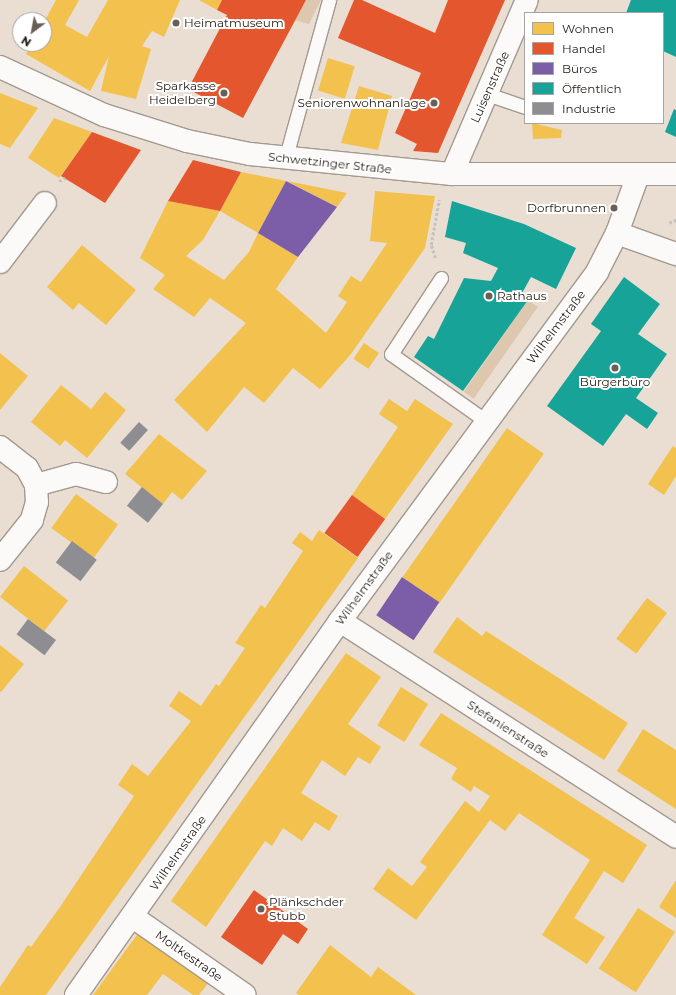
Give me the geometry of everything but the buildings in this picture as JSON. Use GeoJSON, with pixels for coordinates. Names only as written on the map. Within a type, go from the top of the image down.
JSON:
{"type":"FeatureCollection","features":[{"type":"Feature","properties":{"kind":"street","name":"Luisenstraße"},"geometry":{"type":"LineString","coordinates":[[448,174],[487,94],[527,0]]}},
{"type":"Feature","properties":{"kind":"street","name":"Schwetzinger Straße"},"geometry":{"type":"LineString","coordinates":[[0,67],[118,119],[187,141],[285,160],[448,174],[676,174]]}},
{"type":"Feature","properties":{"kind":"street","name":"Wilhelmstraße"},"geometry":{"type":"LineString","coordinates":[[76,995],[340,621],[597,272],[617,233],[638,175]]}},
{"type":"Feature","properties":{"kind":"street"},"geometry":{"type":"LineString","coordinates":[[0,262],[45,203]]}},
{"type":"Feature","properties":{"kind":"street"},"geometry":{"type":"LineString","coordinates":[[617,233],[676,254]]}},
{"type":"Feature","properties":{"kind":"street"},"geometry":{"type":"LineString","coordinates":[[0,447],[27,468],[36,485],[37,502],[32,520],[0,560]]}},
{"type":"Feature","properties":{"kind":"street"},"geometry":{"type":"LineString","coordinates":[[36,485],[76,474],[106,482]]}},
{"type":"Feature","properties":{"kind":"street","name":"Stefanienstraße"},"geometry":{"type":"LineString","coordinates":[[340,621],[676,837]]}},
{"type":"Feature","properties":{"kind":"street","name":"Moltkestraße"},"geometry":{"type":"LineString","coordinates":[[133,916],[245,995]]}},
{"type":"Feature","properties":{"kind":"lane"},"geometry":{"type":"LineString","coordinates":[[285,160],[328,0]]}},
{"type":"Feature","properties":{"kind":"lane"},"geometry":{"type":"LineString","coordinates":[[487,94],[524,107]]}},
{"type":"Feature","properties":{"kind":"lane"},"geometry":{"type":"LineString","coordinates":[[441,278],[391,354],[486,421]]}},
{"type":"Feature","properties":{"kind":"path"},"geometry":{"type":"LineString","coordinates":[[441,278],[431,245],[448,174]]}},
{"type":"Feature","properties":{"kind":"shaded area"},"geometry":{"type":"Polygon","coordinates":[[[306,0],[321,0],[309,24],[295,20],[306,0]]]}},
{"type":"Feature","properties":{"kind":"shaded area"},"geometry":{"type":"Polygon","coordinates":[[[528,300],[538,307],[474,399],[464,392],[528,300]]]}},
{"type":"Feature","properties":{"kind":"place","name":"Heimatmuseum"},"geometry":{"type":"Point","coordinates":[176,23]}},
{"type":"Feature","properties":{"kind":"place","name":"Sparkasse Heidelberg"},"geometry":{"type":"Point","coordinates":[224,93]}},
{"type":"Feature","properties":{"kind":"place","name":"Seniorenwohnanlage"},"geometry":{"type":"Point","coordinates":[434,103]}},
{"type":"Feature","properties":{"kind":"place","name":"Dorfbrunnen"},"geometry":{"type":"Point","coordinates":[614,208]}},
{"type":"Feature","properties":{"kind":"place","name":"Rathaus"},"geometry":{"type":"Point","coordinates":[489,296]}},
{"type":"Feature","properties":{"kind":"place","name":"Bürgerbüro"},"geometry":{"type":"Point","coordinates":[615,368]}},
{"type":"Feature","properties":{"kind":"place","name":"Plänkschder Stubb"},"geometry":{"type":"Point","coordinates":[261,909]}}]}
